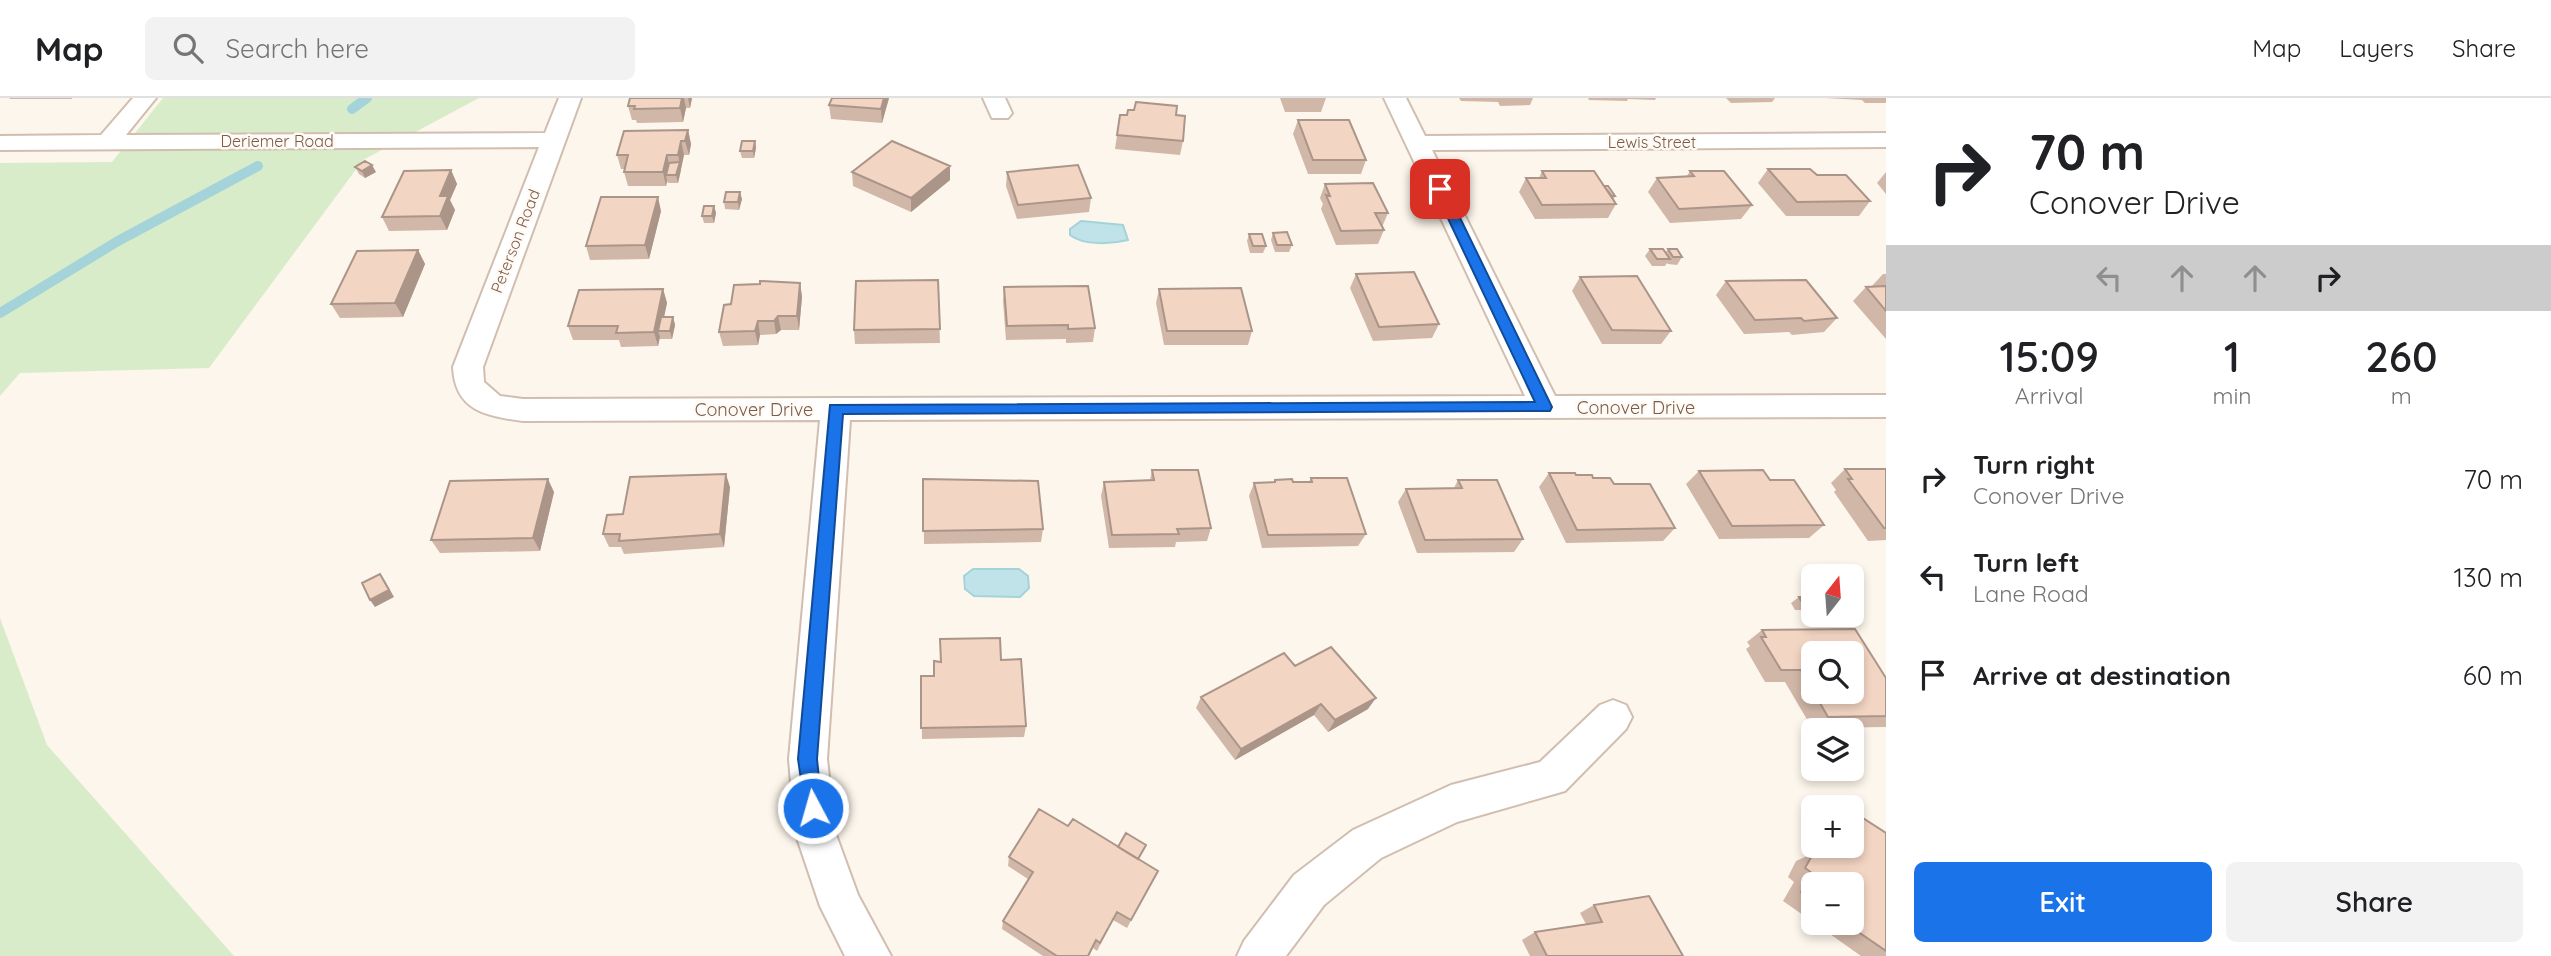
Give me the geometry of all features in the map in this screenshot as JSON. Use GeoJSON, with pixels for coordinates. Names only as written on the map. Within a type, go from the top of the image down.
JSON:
{"type":"FeatureCollection","features":[{"type":"Feature","properties":{"kind":"street"},"geometry":{"type":"LineString","coordinates":[[108,142],[145,98]]}},
{"type":"Feature","properties":{"kind":"street","name":"Peterson Road"},"geometry":{"type":"LineString","coordinates":[[469,386],[468,367],[570,98]]}},
{"type":"Feature","properties":{"kind":"street"},"geometry":{"type":"LineString","coordinates":[[1395,98],[1545,407]]}},
{"type":"Feature","properties":{"kind":"street","name":"Deriemer Road"},"geometry":{"type":"LineString","coordinates":[[0,143],[554,140]]}},
{"type":"Feature","properties":{"kind":"street","name":"Lewis Street"},"geometry":{"type":"LineString","coordinates":[[1418,144],[1886,140]]}},
{"type":"Feature","properties":{"kind":"street","name":"Conover Drive"},"geometry":{"type":"LineString","coordinates":[[469,386],[492,406],[523,410],[1886,406]]}},
{"type":"Feature","properties":{"kind":"street"},"geometry":{"type":"LineString","coordinates":[[836,409],[808,759],[815,832],[841,906],[869,956]]}},
{"type":"Feature","properties":{"kind":"street"},"geometry":{"type":"LineString","coordinates":[[1259,956],[1310,890],[1367,844],[1451,804],[1551,778],[1614,717]]}},
{"type":"Feature","properties":{"kind":"green space"},"geometry":{"type":"Polygon","coordinates":[[[163,98],[479,98],[363,160],[209,368],[20,373],[0,396],[0,163],[112,162],[163,98]]]}},
{"type":"Feature","properties":{"kind":"green space"},"geometry":{"type":"Polygon","coordinates":[[[0,618],[47,745],[234,956],[0,956],[0,618]]]}},
{"type":"Feature","properties":{"kind":"water"},"geometry":{"type":"Polygon","coordinates":[[[1081,221],[1123,225],[1128,240],[1098,243],[1076,239],[1070,235],[1070,229],[1081,221]]]}},
{"type":"Feature","properties":{"kind":"water"},"geometry":{"type":"Polygon","coordinates":[[[973,569],[1019,569],[1028,576],[1029,588],[1020,597],[974,596],[965,589],[964,576],[973,569]]]}},
{"type":"Feature","properties":{"kind":"building"},"geometry":{"type":"Polygon","coordinates":[[[630,98],[682,98],[680,108],[634,109],[635,106],[628,106],[630,98]]]}},
{"type":"Feature","properties":{"kind":"building"},"geometry":{"type":"Polygon","coordinates":[[[832,98],[884,98],[881,109],[829,105],[832,98]]]}},
{"type":"Feature","properties":{"kind":"building"},"geometry":{"type":"Polygon","coordinates":[[[1136,102],[1177,106],[1176,115],[1185,116],[1183,141],[1117,135],[1120,115],[1127,115],[1128,110],[1134,110],[1136,102]]]}},
{"type":"Feature","properties":{"kind":"building"},"geometry":{"type":"Polygon","coordinates":[[[1298,120],[1349,120],[1366,160],[1313,160],[1298,120]]]}},
{"type":"Feature","properties":{"kind":"building"},"geometry":{"type":"Polygon","coordinates":[[[688,130],[685,141],[681,141],[678,155],[667,155],[663,172],[624,172],[628,155],[617,155],[624,131],[688,130]]]}},
{"type":"Feature","properties":{"kind":"building"},"geometry":{"type":"Polygon","coordinates":[[[742,141],[755,141],[753,151],[740,151],[742,141]]]}},
{"type":"Feature","properties":{"kind":"building"},"geometry":{"type":"Polygon","coordinates":[[[892,141],[950,166],[911,198],[852,172],[892,141]]]}},
{"type":"Feature","properties":{"kind":"building"},"geometry":{"type":"Polygon","coordinates":[[[365,161],[372,165],[362,171],[355,167],[365,161]]]}},
{"type":"Feature","properties":{"kind":"building"},"geometry":{"type":"Polygon","coordinates":[[[680,162],[676,175],[666,175],[669,163],[680,162]]]}},
{"type":"Feature","properties":{"kind":"building"},"geometry":{"type":"Polygon","coordinates":[[[1078,165],[1091,198],[1018,205],[1007,172],[1078,165]]]}},
{"type":"Feature","properties":{"kind":"building"},"geometry":{"type":"Polygon","coordinates":[[[1768,169],[1810,169],[1817,175],[1846,175],[1870,201],[1797,202],[1768,169]]]}},
{"type":"Feature","properties":{"kind":"building"},"geometry":{"type":"Polygon","coordinates":[[[451,170],[440,196],[448,196],[440,216],[382,217],[404,171],[451,170]]]}},
{"type":"Feature","properties":{"kind":"building"},"geometry":{"type":"Polygon","coordinates":[[[1542,171],[1594,171],[1616,204],[1542,205],[1526,178],[1546,178],[1542,171]]]}},
{"type":"Feature","properties":{"kind":"building"},"geometry":{"type":"Polygon","coordinates":[[[1690,171],[1724,171],[1752,205],[1679,209],[1657,178],[1694,176],[1690,171]]]}},
{"type":"Feature","properties":{"kind":"building"},"geometry":{"type":"Polygon","coordinates":[[[1373,183],[1388,213],[1375,213],[1384,230],[1341,231],[1326,195],[1330,196],[1325,184],[1373,183]]]}},
{"type":"Feature","properties":{"kind":"building"},"geometry":{"type":"Polygon","coordinates":[[[1604,186],[1608,186],[1615,196],[1612,196],[1604,186]]]}},
{"type":"Feature","properties":{"kind":"building"},"geometry":{"type":"Polygon","coordinates":[[[726,192],[740,192],[738,202],[724,202],[726,192]]]}},
{"type":"Feature","properties":{"kind":"building"},"geometry":{"type":"Polygon","coordinates":[[[601,197],[658,197],[645,245],[586,246],[601,197]]]}},
{"type":"Feature","properties":{"kind":"building"},"geometry":{"type":"Polygon","coordinates":[[[704,206],[714,206],[712,216],[702,216],[704,206]]]}},
{"type":"Feature","properties":{"kind":"building"},"geometry":{"type":"Polygon","coordinates":[[[1287,232],[1292,245],[1277,245],[1273,233],[1287,232]]]}},
{"type":"Feature","properties":{"kind":"building"},"geometry":{"type":"Polygon","coordinates":[[[1249,234],[1262,234],[1266,246],[1253,246],[1249,234]]]}},
{"type":"Feature","properties":{"kind":"building"},"geometry":{"type":"Polygon","coordinates":[[[1650,249],[1663,249],[1670,259],[1657,259],[1650,249]]]}},
{"type":"Feature","properties":{"kind":"building"},"geometry":{"type":"Polygon","coordinates":[[[1668,249],[1677,249],[1682,257],[1673,257],[1668,249]]]}},
{"type":"Feature","properties":{"kind":"building"},"geometry":{"type":"Polygon","coordinates":[[[418,250],[395,303],[331,304],[357,251],[418,250]]]}},
{"type":"Feature","properties":{"kind":"building"},"geometry":{"type":"Polygon","coordinates":[[[1414,272],[1439,324],[1379,327],[1356,274],[1414,272]]]}},
{"type":"Feature","properties":{"kind":"building"},"geometry":{"type":"Polygon","coordinates":[[[1637,276],[1671,331],[1612,330],[1580,277],[1637,276]]]}},
{"type":"Feature","properties":{"kind":"building"},"geometry":{"type":"Polygon","coordinates":[[[938,280],[940,329],[854,330],[856,281],[938,280]]]}},
{"type":"Feature","properties":{"kind":"building"},"geometry":{"type":"Polygon","coordinates":[[[1806,280],[1837,318],[1804,321],[1801,318],[1755,320],[1726,281],[1806,280]]]}},
{"type":"Feature","properties":{"kind":"building"},"geometry":{"type":"Polygon","coordinates":[[[760,281],[800,283],[797,316],[778,316],[774,321],[758,321],[755,331],[719,332],[724,305],[731,304],[734,285],[760,284],[760,281]]]}},
{"type":"Feature","properties":{"kind":"building"},"geometry":{"type":"Polygon","coordinates":[[[1088,286],[1095,328],[1068,329],[1068,325],[1007,326],[1004,287],[1088,286]]]}},
{"type":"Feature","properties":{"kind":"building"},"geometry":{"type":"Polygon","coordinates":[[[1886,286],[1886,311],[1866,287],[1886,286]]]}},
{"type":"Feature","properties":{"kind":"building"},"geometry":{"type":"Polygon","coordinates":[[[1241,288],[1252,331],[1167,331],[1159,289],[1241,288]]]}},
{"type":"Feature","properties":{"kind":"building"},"geometry":{"type":"Polygon","coordinates":[[[663,289],[654,332],[616,333],[618,326],[568,326],[579,290],[663,289]]]}},
{"type":"Feature","properties":{"kind":"building"},"geometry":{"type":"Polygon","coordinates":[[[661,317],[673,317],[670,331],[658,331],[661,317]]]}},
{"type":"Feature","properties":{"kind":"building"},"geometry":{"type":"Polygon","coordinates":[[[1845,469],[1886,469],[1886,528],[1848,479],[1852,479],[1845,469]]]}},
{"type":"Feature","properties":{"kind":"building"},"geometry":{"type":"Polygon","coordinates":[[[1152,470],[1198,470],[1211,528],[1177,529],[1179,534],[1112,535],[1104,482],[1154,480],[1152,470]]]}},
{"type":"Feature","properties":{"kind":"building"},"geometry":{"type":"Polygon","coordinates":[[[1763,470],[1770,480],[1794,480],[1824,525],[1732,526],[1699,471],[1763,470]]]}},
{"type":"Feature","properties":{"kind":"building"},"geometry":{"type":"Polygon","coordinates":[[[1549,473],[1575,473],[1592,475],[1593,478],[1610,478],[1614,484],[1650,484],[1675,528],[1577,530],[1549,473]]]}},
{"type":"Feature","properties":{"kind":"building"},"geometry":{"type":"Polygon","coordinates":[[[726,474],[720,534],[619,541],[620,534],[603,534],[607,515],[623,514],[630,477],[726,474]]]}},
{"type":"Feature","properties":{"kind":"building"},"geometry":{"type":"Polygon","coordinates":[[[1311,478],[1347,478],[1366,534],[1268,535],[1254,483],[1292,479],[1293,482],[1312,482],[1311,478]]]}},
{"type":"Feature","properties":{"kind":"building"},"geometry":{"type":"Polygon","coordinates":[[[548,479],[533,538],[431,540],[450,481],[548,479]]]}},
{"type":"Feature","properties":{"kind":"building"},"geometry":{"type":"Polygon","coordinates":[[[923,479],[1038,481],[1043,529],[923,531],[923,479]]]}},
{"type":"Feature","properties":{"kind":"building"},"geometry":{"type":"Polygon","coordinates":[[[1458,480],[1497,480],[1523,539],[1425,540],[1406,489],[1462,488],[1458,480]]]}},
{"type":"Feature","properties":{"kind":"building"},"geometry":{"type":"Polygon","coordinates":[[[380,574],[389,590],[370,600],[362,583],[380,574]]]}},
{"type":"Feature","properties":{"kind":"building"},"geometry":{"type":"Polygon","coordinates":[[[1855,629],[1863,641],[1801,641],[1801,670],[1781,670],[1761,637],[1766,637],[1762,630],[1855,629]]]}},
{"type":"Feature","properties":{"kind":"building"},"geometry":{"type":"Polygon","coordinates":[[[1000,638],[1001,660],[1021,659],[1026,726],[921,728],[921,676],[934,676],[934,661],[941,662],[940,639],[1000,638]]]}},
{"type":"Feature","properties":{"kind":"building"},"geometry":{"type":"Polygon","coordinates":[[[1864,643],[1886,678],[1886,716],[1828,717],[1820,704],[1864,704],[1864,643]]]}},
{"type":"Feature","properties":{"kind":"building"},"geometry":{"type":"Polygon","coordinates":[[[1331,647],[1376,698],[1335,720],[1321,704],[1241,749],[1201,697],[1284,653],[1295,666],[1331,647]]]}},
{"type":"Feature","properties":{"kind":"building"},"geometry":{"type":"Polygon","coordinates":[[[1039,809],[1068,826],[1073,819],[1158,871],[1131,920],[1117,912],[1100,943],[1096,940],[1088,956],[1057,956],[1003,921],[1033,872],[1009,857],[1039,809]]]}},
{"type":"Feature","properties":{"kind":"building"},"geometry":{"type":"Polygon","coordinates":[[[1864,819],[1886,833],[1886,951],[1863,935],[1864,872],[1811,872],[1805,868],[1811,858],[1864,858],[1864,819]]]}},
{"type":"Feature","properties":{"kind":"building"},"geometry":{"type":"Polygon","coordinates":[[[1126,833],[1146,845],[1138,859],[1118,847],[1126,833]]]}},
{"type":"Feature","properties":{"kind":"building"},"geometry":{"type":"Polygon","coordinates":[[[1649,896],[1683,956],[1547,956],[1535,932],[1602,922],[1594,905],[1649,896]]]}},
{"type":"Feature","properties":{"kind":"waterway"},"geometry":{"type":"LineString","coordinates":[[352,109],[367,98]]}},
{"type":"Feature","properties":{"kind":"waterway"},"geometry":{"type":"LineString","coordinates":[[0,313],[118,241],[258,166]]}},
{"type":"Feature","properties":{"kind":"route"},"geometry":{"type":"LineString","coordinates":[[813,808],[808,759],[836,409],[1545,407],[1440,189]]}}]}
